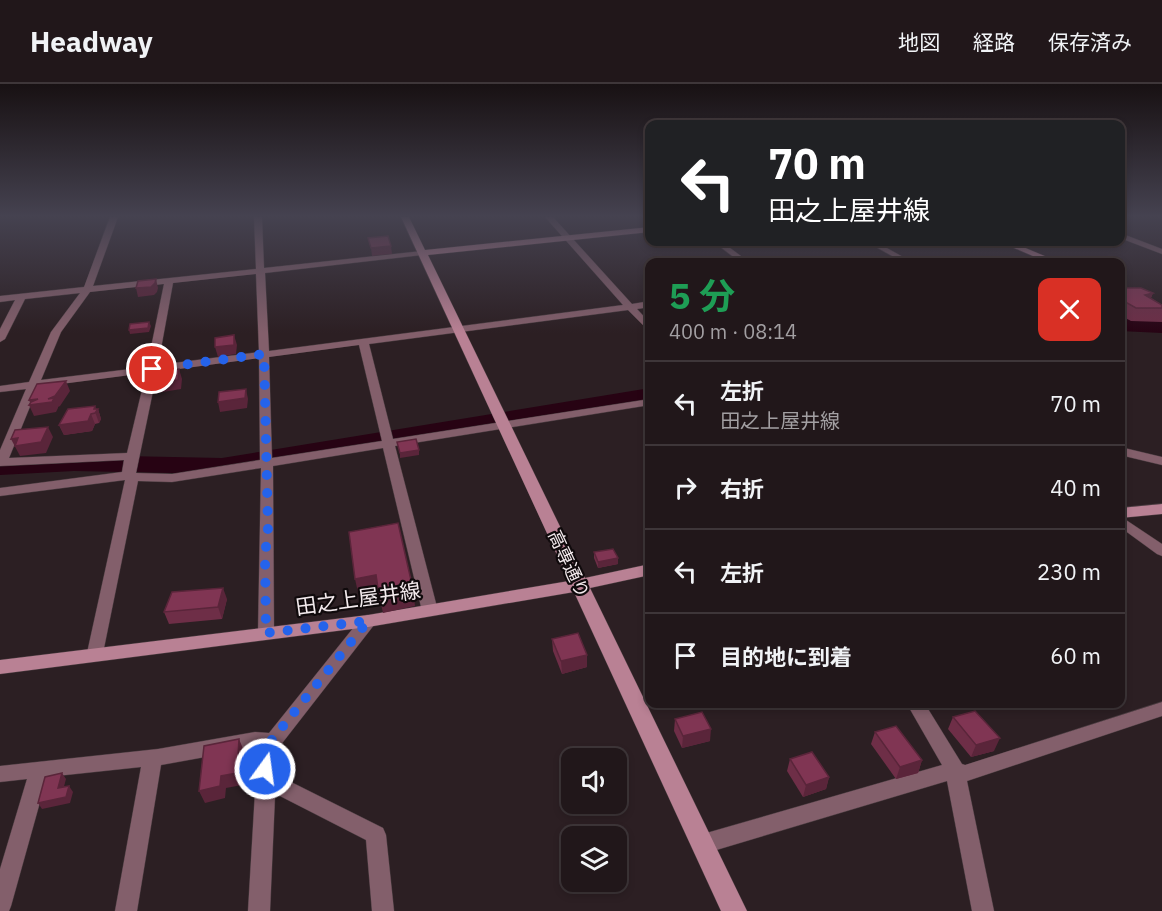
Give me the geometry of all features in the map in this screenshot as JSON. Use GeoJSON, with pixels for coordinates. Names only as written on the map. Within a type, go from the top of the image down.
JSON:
{"type":"FeatureCollection","features":[{"type":"Feature","properties":{"kind":"street"},"geometry":{"type":"LineString","coordinates":[[100,256],[88,289],[56,332],[34,385],[4,446],[1,462],[133,456]]}},
{"type":"Feature","properties":{"kind":"street"},"geometry":{"type":"LineString","coordinates":[[260,256],[267,464],[266,633]]}},
{"type":"Feature","properties":{"kind":"street"},"geometry":{"type":"LineString","coordinates":[[0,298],[399,256]]}},
{"type":"Feature","properties":{"kind":"street","name":"高専通り"},"geometry":{"type":"LineString","coordinates":[[423,256],[734,911]]}},
{"type":"Feature","properties":{"kind":"street"},"geometry":{"type":"LineString","coordinates":[[585,256],[645,323]]}},
{"type":"Feature","properties":{"kind":"street"},"geometry":{"type":"LineString","coordinates":[[95,653],[132,477],[128,471],[152,369],[169,280]]}},
{"type":"Feature","properties":{"kind":"street"},"geometry":{"type":"LineString","coordinates":[[0,339],[22,296]]}},
{"type":"Feature","properties":{"kind":"street"},"geometry":{"type":"LineString","coordinates":[[0,389],[645,304]]}},
{"type":"Feature","properties":{"kind":"street"},"geometry":{"type":"LineString","coordinates":[[363,341],[430,610]]}},
{"type":"Feature","properties":{"kind":"street"},"geometry":{"type":"LineString","coordinates":[[0,492],[120,476],[172,478],[389,445],[502,423],[645,403]]}},
{"type":"Feature","properties":{"kind":"street"},"geometry":{"type":"LineString","coordinates":[[1125,452],[1162,461]]}},
{"type":"Feature","properties":{"kind":"street"},"geometry":{"type":"LineString","coordinates":[[1125,513],[1162,509]]}},
{"type":"Feature","properties":{"kind":"street"},"geometry":{"type":"LineString","coordinates":[[1125,524],[1162,551]]}},
{"type":"Feature","properties":{"kind":"street","name":"田之上屋井線"},"geometry":{"type":"LineString","coordinates":[[0,667],[95,653],[368,621],[579,585],[645,570]]}},
{"type":"Feature","properties":{"kind":"street"},"geometry":{"type":"LineString","coordinates":[[259,911],[263,788],[267,749],[271,741],[368,621]]}},
{"type":"Feature","properties":{"kind":"street"},"geometry":{"type":"LineString","coordinates":[[918,708],[955,770],[983,911]]}},
{"type":"Feature","properties":{"kind":"street"},"geometry":{"type":"LineString","coordinates":[[703,844],[955,770],[965,773],[1162,709]]}},
{"type":"Feature","properties":{"kind":"street"},"geometry":{"type":"LineString","coordinates":[[0,774],[152,758],[255,740],[271,741]]}},
{"type":"Feature","properties":{"kind":"street"},"geometry":{"type":"LineString","coordinates":[[126,911],[152,758]]}},
{"type":"Feature","properties":{"kind":"street"},"geometry":{"type":"LineString","coordinates":[[0,906],[39,771]]}},
{"type":"Feature","properties":{"kind":"street"},"geometry":{"type":"LineString","coordinates":[[263,788],[282,787],[376,835],[383,911]]}},
{"type":"Feature","properties":{"kind":"building"},"geometry":{"type":"Polygon","coordinates":[[[156,279],[151,287],[136,288],[138,281],[156,279]]]}},
{"type":"Feature","properties":{"kind":"building"},"geometry":{"type":"Polygon","coordinates":[[[1125,288],[1141,288],[1153,293],[1145,295],[1162,305],[1162,308],[1136,308],[1125,302],[1125,288]]]}},
{"type":"Feature","properties":{"kind":"building"},"geometry":{"type":"Polygon","coordinates":[[[149,322],[148,328],[129,330],[130,324],[149,322]]]}},
{"type":"Feature","properties":{"kind":"building"},"geometry":{"type":"Polygon","coordinates":[[[234,335],[234,345],[215,347],[215,338],[234,335]]]}},
{"type":"Feature","properties":{"kind":"building"},"geometry":{"type":"Polygon","coordinates":[[[179,369],[178,380],[153,383],[155,372],[179,369]]]}},
{"type":"Feature","properties":{"kind":"building"},"geometry":{"type":"Polygon","coordinates":[[[66,381],[55,396],[48,399],[54,398],[52,402],[29,405],[38,399],[29,400],[37,384],[66,381]]]}},
{"type":"Feature","properties":{"kind":"building"},"geometry":{"type":"Polygon","coordinates":[[[246,389],[245,398],[218,402],[219,392],[246,389]]]}},
{"type":"Feature","properties":{"kind":"building"},"geometry":{"type":"Polygon","coordinates":[[[95,406],[94,409],[98,409],[91,414],[88,421],[59,425],[68,409],[95,406]]]}},
{"type":"Feature","properties":{"kind":"building"},"geometry":{"type":"Polygon","coordinates":[[[48,427],[41,442],[15,446],[18,438],[11,439],[15,430],[48,427]]]}},
{"type":"Feature","properties":{"kind":"building"},"geometry":{"type":"Polygon","coordinates":[[[416,439],[419,450],[400,453],[397,442],[416,439]]]}},
{"type":"Feature","properties":{"kind":"building"},"geometry":{"type":"Polygon","coordinates":[[[398,523],[413,589],[379,595],[376,575],[355,579],[349,532],[398,523]]]}},
{"type":"Feature","properties":{"kind":"building"},"geometry":{"type":"Polygon","coordinates":[[[613,549],[618,558],[598,562],[594,552],[613,549]]]}},
{"type":"Feature","properties":{"kind":"building"},"geometry":{"type":"Polygon","coordinates":[[[223,588],[218,607],[164,612],[172,592],[223,588]]]}},
{"type":"Feature","properties":{"kind":"building"},"geometry":{"type":"Polygon","coordinates":[[[578,633],[587,655],[561,661],[552,639],[578,633]]]}},
{"type":"Feature","properties":{"kind":"building"},"geometry":{"type":"Polygon","coordinates":[[[975,711],[1000,738],[976,745],[953,717],[975,711]]]}},
{"type":"Feature","properties":{"kind":"building"},"geometry":{"type":"Polygon","coordinates":[[[702,712],[711,729],[683,736],[675,719],[702,712]]]}},
{"type":"Feature","properties":{"kind":"building"},"geometry":{"type":"Polygon","coordinates":[[[896,726],[922,760],[900,767],[875,732],[896,726]]]}},
{"type":"Feature","properties":{"kind":"building"},"geometry":{"type":"Polygon","coordinates":[[[239,739],[237,773],[221,776],[220,786],[199,791],[204,746],[239,739]]]}},
{"type":"Feature","properties":{"kind":"building"},"geometry":{"type":"Polygon","coordinates":[[[812,752],[829,777],[806,785],[790,759],[812,752]]]}},
{"type":"Feature","properties":{"kind":"building"},"geometry":{"type":"Polygon","coordinates":[[[62,773],[58,788],[69,786],[66,797],[38,803],[45,777],[62,773]]]}},
{"type":"Feature","properties":{"kind":"waterway"},"geometry":{"type":"LineString","coordinates":[[1125,325],[1162,327]]}},
{"type":"Feature","properties":{"kind":"waterway"},"geometry":{"type":"LineString","coordinates":[[0,467],[74,463],[222,466],[645,396]]}},
{"type":"Feature","properties":{"kind":"route"},"geometry":{"type":"LineString","coordinates":[[152,369],[264,354],[268,528],[265,557],[266,633],[368,621],[271,741],[267,749],[265,769]]}}]}
